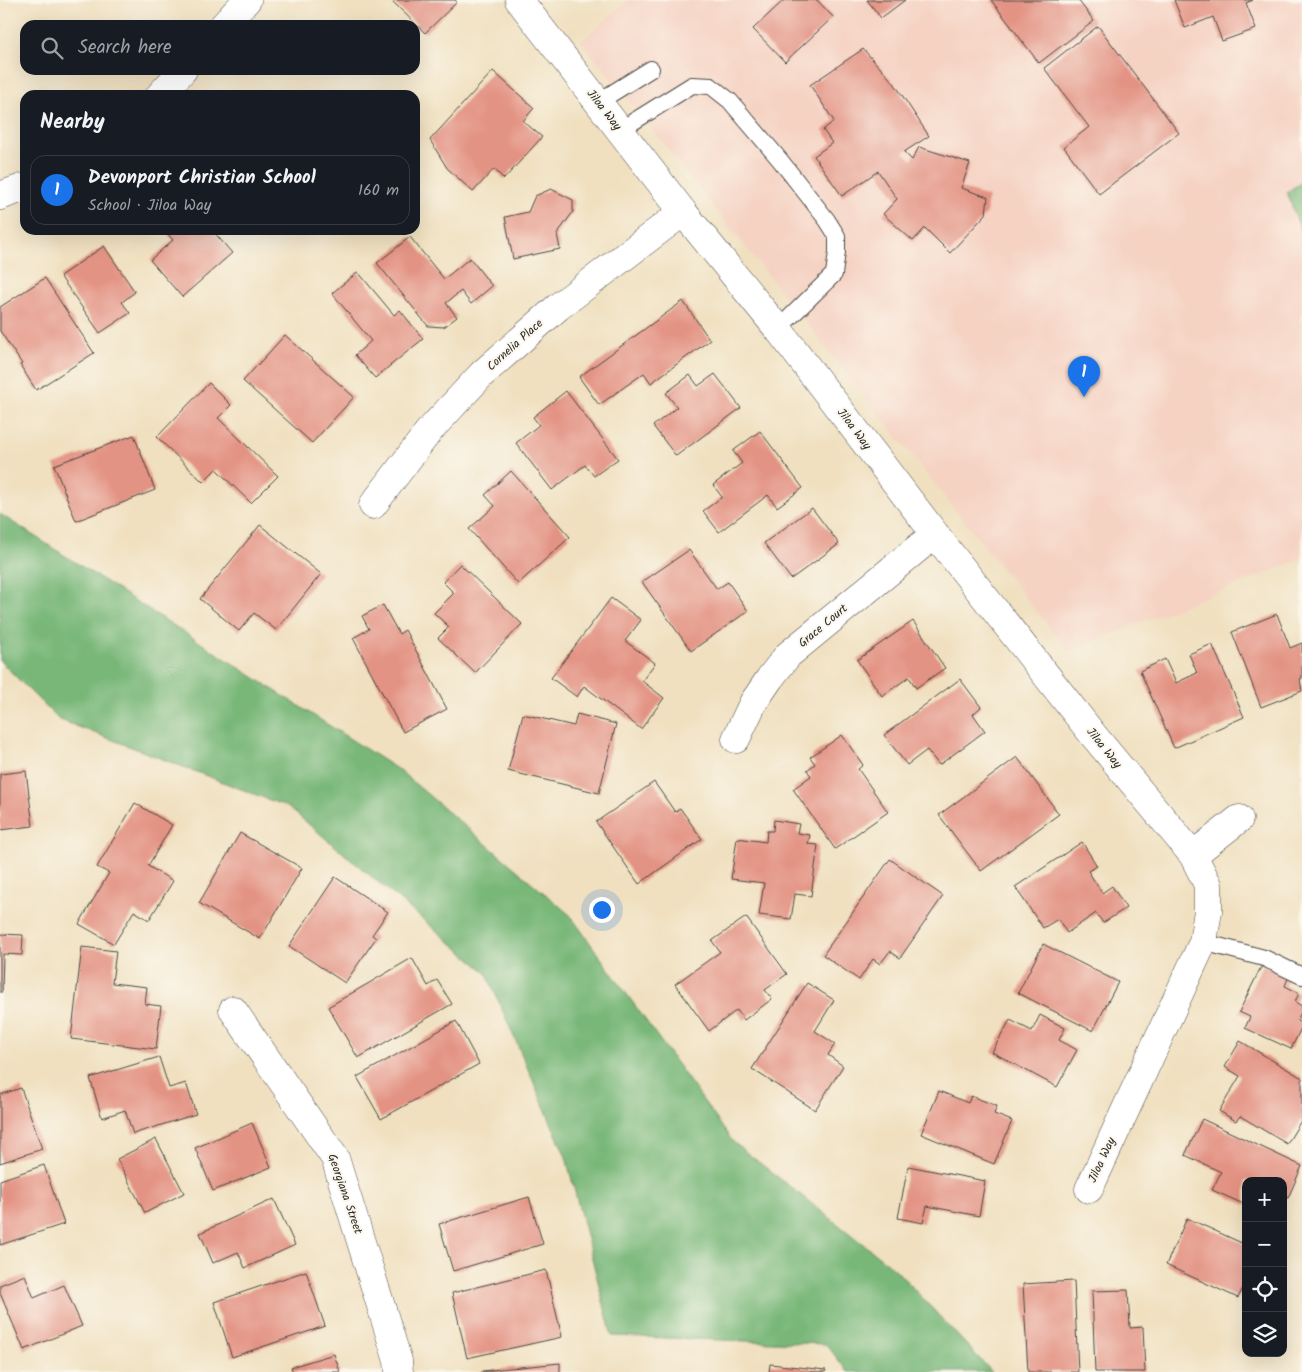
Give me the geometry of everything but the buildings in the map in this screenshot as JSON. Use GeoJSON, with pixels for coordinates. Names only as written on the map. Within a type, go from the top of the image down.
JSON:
{"type":"FeatureCollection","features":[{"type":"Feature","properties":{"kind":"street"},"geometry":{"type":"LineString","coordinates":[[229,20],[247,0]]}},
{"type":"Feature","properties":{"kind":"street","name":"Jiloa Way"},"geometry":{"type":"LineString","coordinates":[[519,0],[778,329],[935,534],[1094,736],[1193,855],[1208,885],[1208,911],[1203,942],[1089,1189]]}},
{"type":"Feature","properties":{"kind":"street"},"geometry":{"type":"LineString","coordinates":[[165,90],[178,75]]}},
{"type":"Feature","properties":{"kind":"street"},"geometry":{"type":"LineString","coordinates":[[0,196],[20,189]]}},
{"type":"Feature","properties":{"kind":"street","name":"Cornelia Place"},"geometry":{"type":"LineString","coordinates":[[373,505],[429,431],[482,374],[558,306],[684,212]]}},
{"type":"Feature","properties":{"kind":"street","name":"Grace Court"},"geometry":{"type":"LineString","coordinates":[[736,739],[753,703],[788,655],[935,534]]}},
{"type":"Feature","properties":{"kind":"street"},"geometry":{"type":"LineString","coordinates":[[1193,855],[1240,819]]}},
{"type":"Feature","properties":{"kind":"street","name":"Georgiana Street"},"geometry":{"type":"LineString","coordinates":[[233,1010],[335,1158],[400,1372]]}},
{"type":"Feature","properties":{"kind":"lane"},"geometry":{"type":"LineString","coordinates":[[598,102],[651,69]]}},
{"type":"Feature","properties":{"kind":"lane"},"geometry":{"type":"LineString","coordinates":[[620,130],[692,85],[711,86],[730,101],[780,160],[827,220],[837,236],[837,252],[834,274],[778,329]]}},
{"type":"Feature","properties":{"kind":"lane"},"geometry":{"type":"LineString","coordinates":[[1203,942],[1264,958],[1302,976]]}},
{"type":"Feature","properties":{"kind":"shaded area"},"geometry":{"type":"Polygon","coordinates":[[[628,0],[1302,0],[1302,182],[1287,193],[1302,234],[1302,559],[1068,651],[581,41],[628,0]]]}},
{"type":"Feature","properties":{"kind":"green space"},"geometry":{"type":"Polygon","coordinates":[[[1302,182],[1302,234],[1287,192],[1302,182]]]}},
{"type":"Feature","properties":{"kind":"green space"},"geometry":{"type":"Polygon","coordinates":[[[0,514],[400,771],[570,915],[733,1142],[895,1269],[992,1372],[848,1372],[826,1344],[612,1336],[566,1157],[486,972],[288,807],[58,719],[0,661],[0,514]]]}},
{"type":"Feature","properties":{"kind":"place","name":"Devonport Christian School"},"geometry":{"type":"Point","coordinates":[1084,397]}}]}
